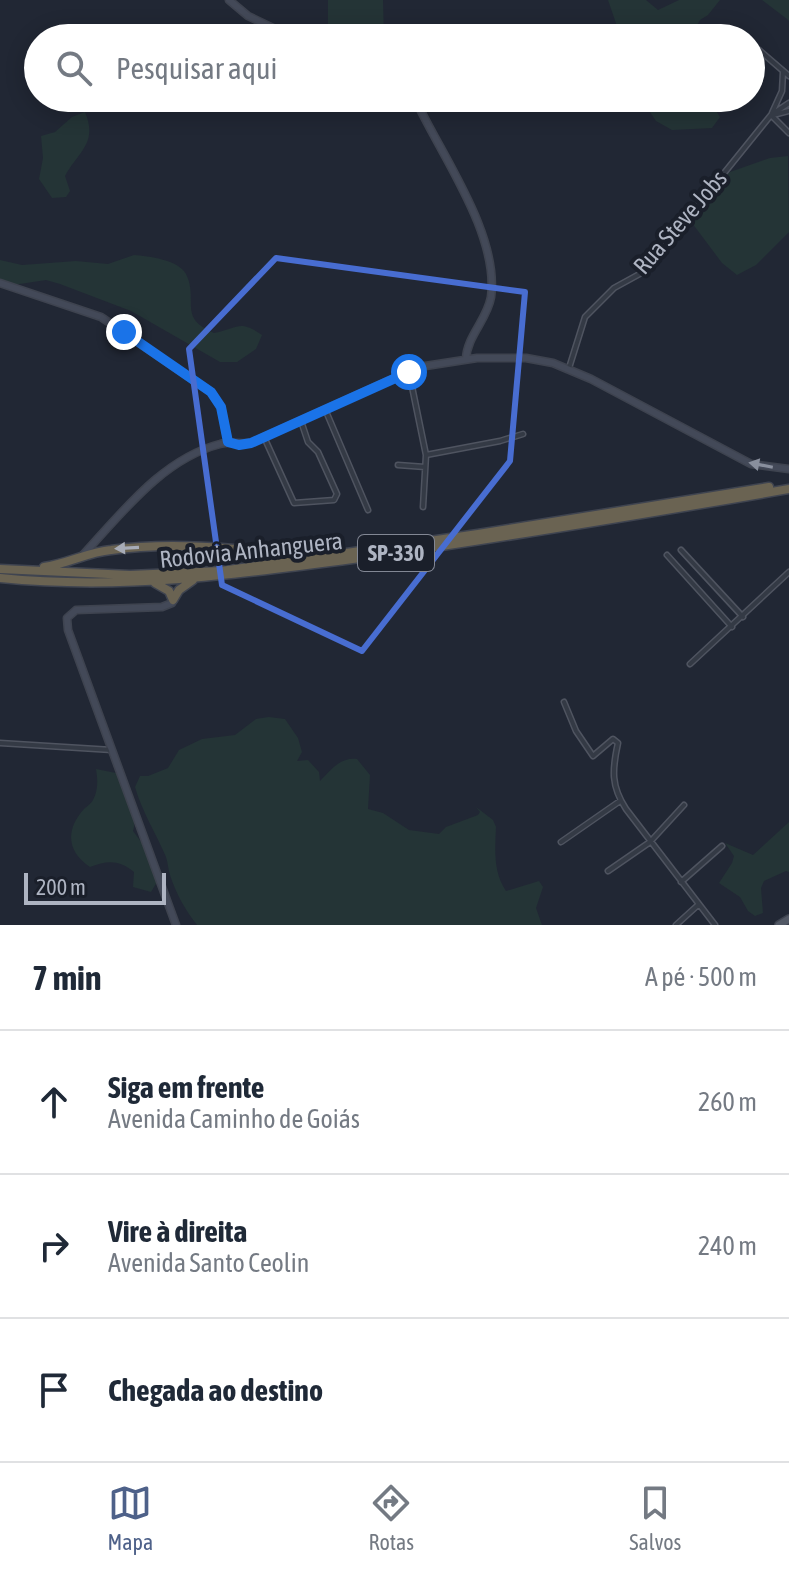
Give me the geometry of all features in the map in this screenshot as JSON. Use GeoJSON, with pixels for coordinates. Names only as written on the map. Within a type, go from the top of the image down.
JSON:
{"type":"FeatureCollection","features":[{"type":"Feature","properties":{"kind":"highway","name":"Rodovia Anhanguera"},"geometry":{"type":"LineString","coordinates":[[0,569],[130,575],[221,571],[789,486]]}},
{"type":"Feature","properties":{"kind":"highway","name":"Rodovia Anhanguera"},"geometry":{"type":"LineString","coordinates":[[0,578],[152,582],[193,580],[479,541],[789,486]]}},
{"type":"Feature","properties":{"kind":"highway"},"geometry":{"type":"LineString","coordinates":[[24,570],[111,550],[194,546],[316,557]]}},
{"type":"Feature","properties":{"kind":"highway"},"geometry":{"type":"LineString","coordinates":[[152,582],[169,591],[173,600],[193,580]]}},
{"type":"Feature","properties":{"kind":"main road"},"geometry":{"type":"LineString","coordinates":[[779,925],[789,919]]}},
{"type":"Feature","properties":{"kind":"street"},"geometry":{"type":"LineString","coordinates":[[229,0],[248,16],[265,24]]}},
{"type":"Feature","properties":{"kind":"street"},"geometry":{"type":"LineString","coordinates":[[765,55],[789,76]]}},
{"type":"Feature","properties":{"kind":"street"},"geometry":{"type":"LineString","coordinates":[[771,115],[782,91],[783,71]]}},
{"type":"Feature","properties":{"kind":"street"},"geometry":{"type":"LineString","coordinates":[[771,115],[789,103]]}},
{"type":"Feature","properties":{"kind":"street"},"geometry":{"type":"LineString","coordinates":[[771,115],[789,111]]}},
{"type":"Feature","properties":{"kind":"street"},"geometry":{"type":"LineString","coordinates":[[422,112],[471,209],[487,249],[491,294],[488,309],[466,347],[466,359]]}},
{"type":"Feature","properties":{"kind":"street"},"geometry":{"type":"LineString","coordinates":[[771,115],[789,133]]}},
{"type":"Feature","properties":{"kind":"street","name":"Rua Steve Jobs"},"geometry":{"type":"LineString","coordinates":[[569,368],[585,317],[614,288],[645,271],[771,115]]}},
{"type":"Feature","properties":{"kind":"street"},"geometry":{"type":"LineString","coordinates":[[0,283],[101,317],[211,392],[221,407],[228,442]]}},
{"type":"Feature","properties":{"kind":"street"},"geometry":{"type":"LineString","coordinates":[[79,558],[180,460],[228,442],[239,445],[264,437],[429,364],[466,359],[526,358],[569,368],[751,464],[789,469]]}},
{"type":"Feature","properties":{"kind":"street"},"geometry":{"type":"LineString","coordinates":[[409,372],[426,455],[423,507]]}},
{"type":"Feature","properties":{"kind":"street"},"geometry":{"type":"LineString","coordinates":[[325,409],[368,510]]}},
{"type":"Feature","properties":{"kind":"street"},"geometry":{"type":"LineString","coordinates":[[264,437],[291,500],[298,504],[334,500],[337,494],[318,452],[308,442],[301,421]]}},
{"type":"Feature","properties":{"kind":"street"},"geometry":{"type":"LineString","coordinates":[[426,455],[523,434]]}},
{"type":"Feature","properties":{"kind":"street"},"geometry":{"type":"LineString","coordinates":[[398,465],[425,467]]}},
{"type":"Feature","properties":{"kind":"street"},"geometry":{"type":"LineString","coordinates":[[681,550],[743,617]]}},
{"type":"Feature","properties":{"kind":"street"},"geometry":{"type":"LineString","coordinates":[[667,555],[732,627]]}},
{"type":"Feature","properties":{"kind":"street"},"geometry":{"type":"LineString","coordinates":[[690,664],[789,572]]}},
{"type":"Feature","properties":{"kind":"street"},"geometry":{"type":"LineString","coordinates":[[173,600],[162,607],[147,609],[76,610],[67,618],[68,630],[176,925]]}},
{"type":"Feature","properties":{"kind":"street"},"geometry":{"type":"LineString","coordinates":[[564,702],[576,731],[593,756],[613,739],[618,743],[612,774],[620,801],[715,925]]}},
{"type":"Feature","properties":{"kind":"street"},"geometry":{"type":"LineString","coordinates":[[0,743],[112,750]]}},
{"type":"Feature","properties":{"kind":"street"},"geometry":{"type":"LineString","coordinates":[[561,842],[620,801]]}},
{"type":"Feature","properties":{"kind":"street"},"geometry":{"type":"LineString","coordinates":[[608,871],[650,842],[684,805]]}},
{"type":"Feature","properties":{"kind":"street"},"geometry":{"type":"LineString","coordinates":[[681,882],[722,846]]}},
{"type":"Feature","properties":{"kind":"street"},"geometry":{"type":"LineString","coordinates":[[676,925],[698,905]]}},
{"type":"Feature","properties":{"kind":"highlighted area"},"geometry":{"type":"Polygon","coordinates":[[[276,258],[525,292],[510,461],[362,651],[222,585],[189,349],[276,258]]]}},
{"type":"Feature","properties":{"kind":"shaded area"},"geometry":{"type":"Polygon","coordinates":[[[328,0],[383,0],[384,24],[328,24],[328,0]]]}},
{"type":"Feature","properties":{"kind":"shaded area"},"geometry":{"type":"Polygon","coordinates":[[[608,0],[646,0],[658,10],[679,0],[720,0],[698,24],[616,24],[608,0]]]}},
{"type":"Feature","properties":{"kind":"shaded area"},"geometry":{"type":"Polygon","coordinates":[[[762,0],[789,0],[789,21],[787,19],[762,0]]]}},
{"type":"Feature","properties":{"kind":"shaded area"},"geometry":{"type":"Polygon","coordinates":[[[85,112],[88,139],[65,176],[70,191],[66,197],[52,198],[39,179],[43,158],[41,136],[55,132],[72,117],[85,112]]]}},
{"type":"Feature","properties":{"kind":"shaded area"},"geometry":{"type":"Polygon","coordinates":[[[650,112],[717,112],[720,117],[712,128],[672,130],[656,121],[650,112]]]}},
{"type":"Feature","properties":{"kind":"shaded area"},"geometry":{"type":"Polygon","coordinates":[[[788,156],[789,232],[756,265],[737,275],[722,263],[692,223],[697,195],[730,172],[770,158],[788,156]]]}},
{"type":"Feature","properties":{"kind":"shaded area"},"geometry":{"type":"Polygon","coordinates":[[[134,255],[177,265],[186,274],[192,315],[196,321],[214,333],[239,326],[248,327],[262,335],[256,349],[237,362],[220,362],[131,311],[60,284],[46,280],[0,287],[0,260],[22,265],[76,261],[108,264],[134,255]]]}},
{"type":"Feature","properties":{"kind":"shaded area"},"geometry":{"type":"Polygon","coordinates":[[[256,719],[285,719],[298,738],[302,752],[297,761],[308,760],[319,772],[320,781],[341,762],[357,759],[370,775],[368,809],[383,813],[409,830],[439,834],[446,827],[478,815],[480,812],[476,807],[493,820],[496,827],[497,868],[506,891],[539,881],[543,887],[536,908],[542,925],[197,925],[175,889],[166,857],[135,787],[140,776],[168,768],[179,750],[202,739],[235,735],[256,719]]]}},
{"type":"Feature","properties":{"kind":"shaded area"},"geometry":{"type":"Polygon","coordinates":[[[96,769],[116,773],[126,794],[134,816],[133,831],[148,851],[157,882],[151,892],[133,887],[134,872],[123,865],[112,862],[90,867],[73,848],[71,833],[74,825],[96,793],[96,769]]]}},
{"type":"Feature","properties":{"kind":"shaded area"},"geometry":{"type":"Polygon","coordinates":[[[789,822],[789,872],[764,881],[761,888],[763,913],[755,916],[740,897],[719,883],[734,856],[725,843],[753,855],[789,822]]]}},
{"type":"Feature","properties":{"kind":"route"},"geometry":{"type":"LineString","coordinates":[[124,332],[211,392],[221,407],[228,442],[239,445],[251,443],[409,372]]}}]}
